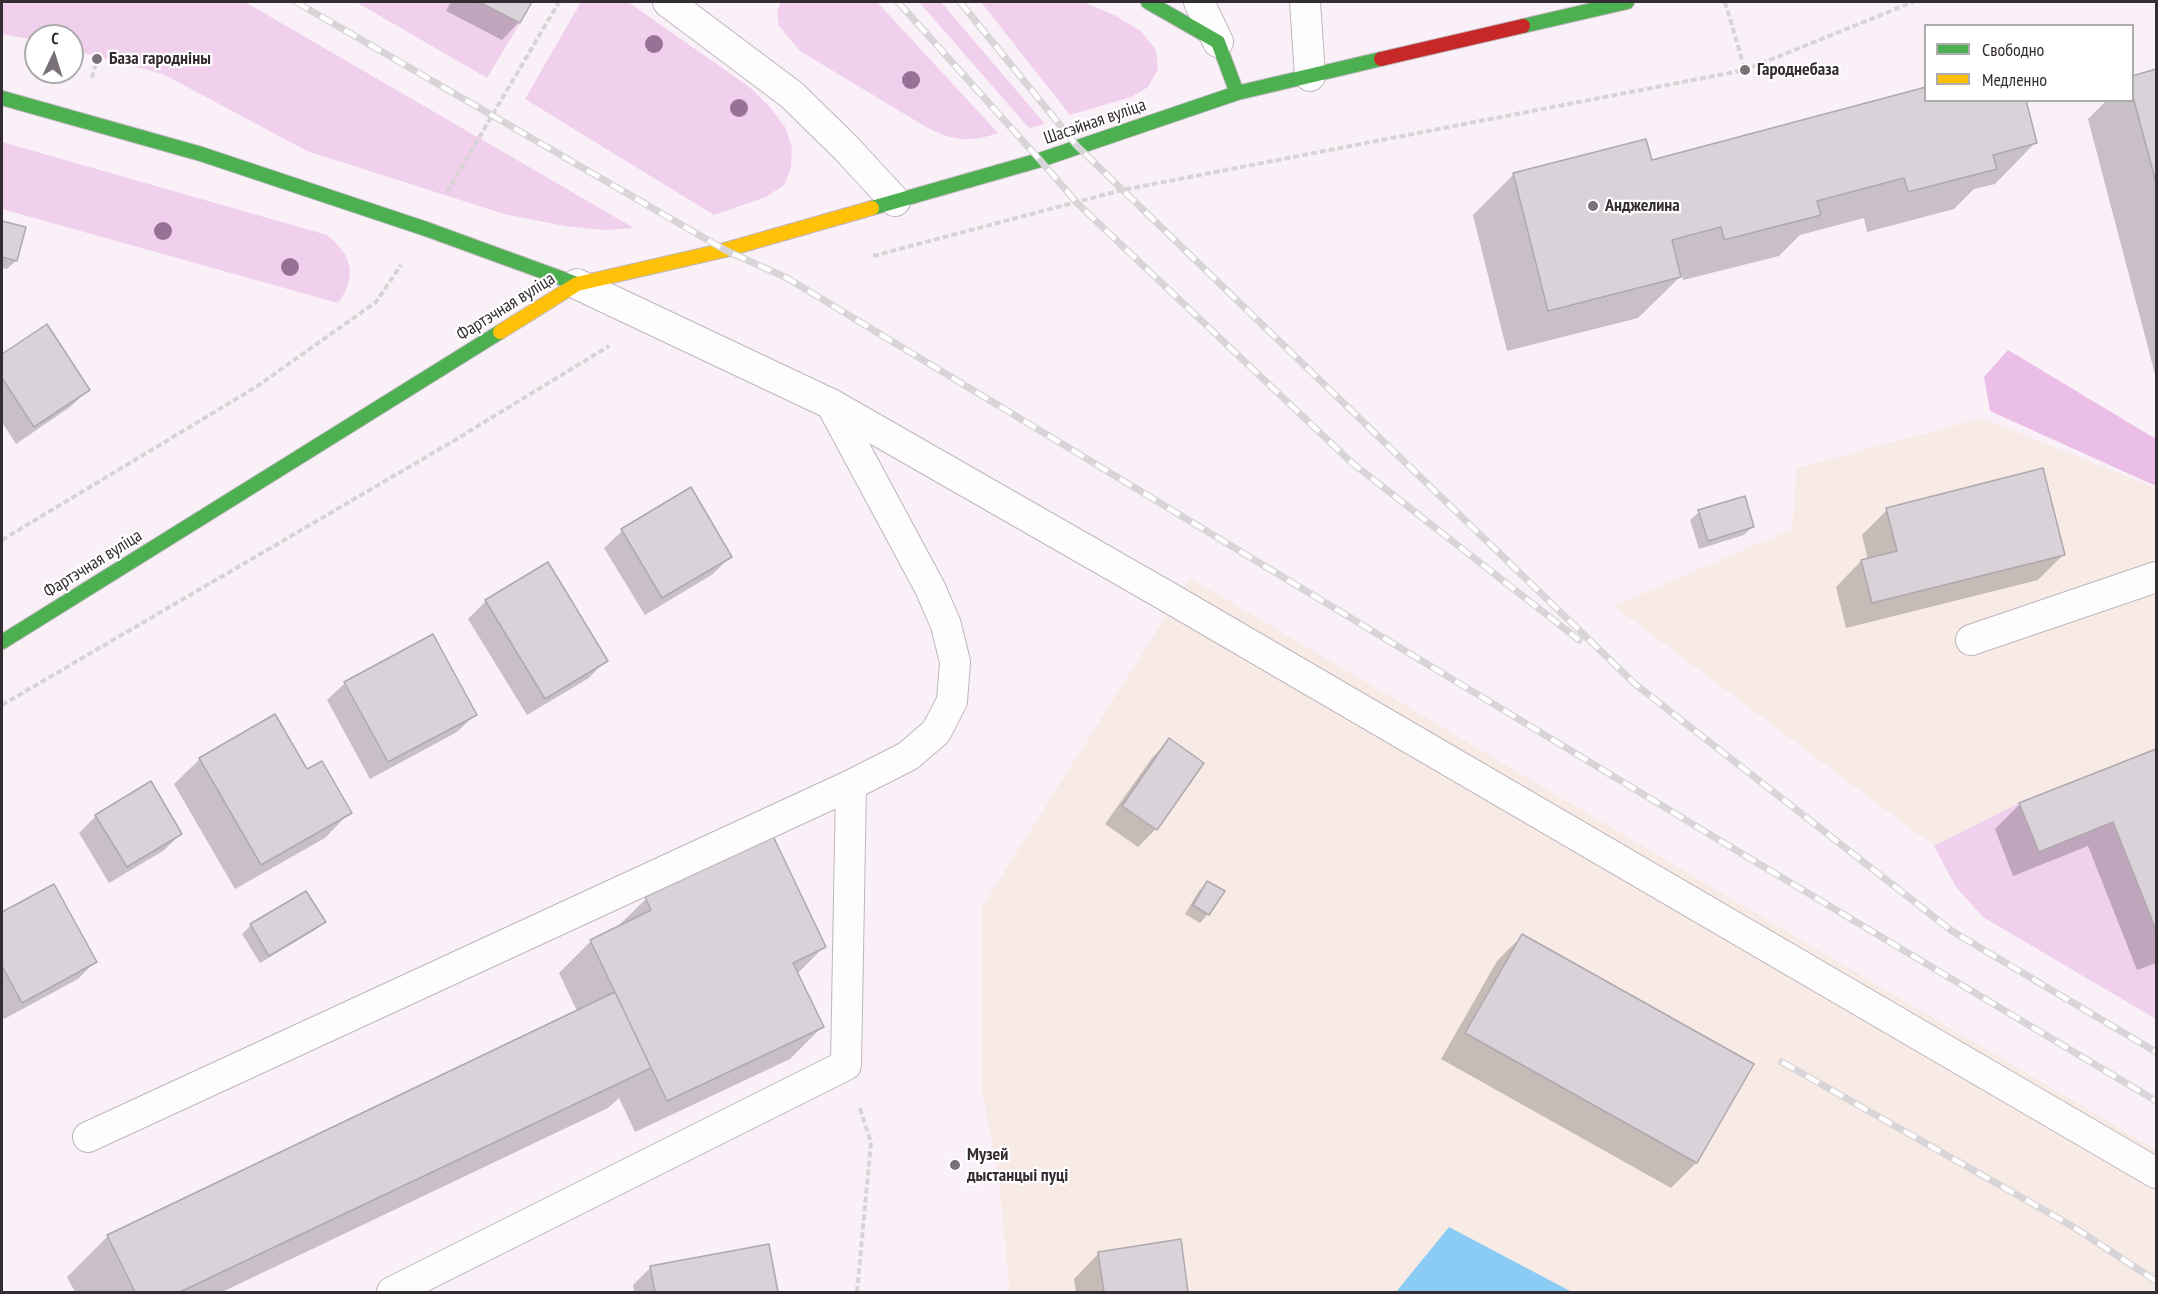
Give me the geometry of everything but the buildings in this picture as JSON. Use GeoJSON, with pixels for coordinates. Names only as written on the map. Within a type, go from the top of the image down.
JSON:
{"type":"FeatureCollection","features":[{"type":"Feature","properties":{"kind":"main road"},"geometry":{"type":"LineString","coordinates":[[1148,2],[1218,42],[1237,93]]}},
{"type":"Feature","properties":{"kind":"main road","name":"Шасэйная вуліца"},"geometry":{"type":"LineString","coordinates":[[577,284],[725,250],[1040,160],[1237,93],[1627,2]]}},
{"type":"Feature","properties":{"kind":"main road","name":"Фартэчная вуліца"},"geometry":{"type":"LineString","coordinates":[[2,98],[201,154],[426,229],[577,284]]}},
{"type":"Feature","properties":{"kind":"main road","name":"Фартэчная вуліца"},"geometry":{"type":"LineString","coordinates":[[2,642],[577,284]]}},
{"type":"Feature","properties":{"kind":"lane"},"geometry":{"type":"LineString","coordinates":[[668,2],[792,95],[895,201]]}},
{"type":"Feature","properties":{"kind":"lane"},"geometry":{"type":"LineString","coordinates":[[1199,2],[1218,42]]}},
{"type":"Feature","properties":{"kind":"lane"},"geometry":{"type":"LineString","coordinates":[[1305,2],[1310,76]]}},
{"type":"Feature","properties":{"kind":"lane"},"geometry":{"type":"LineString","coordinates":[[577,284],[831,404],[1205,618],[2157,1173]]}},
{"type":"Feature","properties":{"kind":"lane"},"geometry":{"type":"LineString","coordinates":[[88,1137],[851,785],[908,756],[936,732],[952,701],[955,662],[946,625],[930,588],[831,404]]}},
{"type":"Feature","properties":{"kind":"lane"},"geometry":{"type":"LineString","coordinates":[[1971,640],[2157,577]]}},
{"type":"Feature","properties":{"kind":"lane"},"geometry":{"type":"LineString","coordinates":[[392,1293],[846,1065],[851,785]]}},
{"type":"Feature","properties":{"kind":"path"},"geometry":{"type":"LineString","coordinates":[[2,540],[256,387],[376,302],[426,229],[559,2]]}},
{"type":"Feature","properties":{"kind":"path"},"geometry":{"type":"LineString","coordinates":[[1725,2],[1745,70]]}},
{"type":"Feature","properties":{"kind":"path"},"geometry":{"type":"LineString","coordinates":[[868,257],[1122,190],[1745,70],[1913,2]]}},
{"type":"Feature","properties":{"kind":"path"},"geometry":{"type":"LineString","coordinates":[[2,705],[450,443],[652,320]]}},
{"type":"Feature","properties":{"kind":"path"},"geometry":{"type":"LineString","coordinates":[[846,1065],[871,1142],[857,1293]]}},
{"type":"Feature","properties":{"kind":"shaded area"},"geometry":{"type":"Polygon","coordinates":[[[2,2],[245,2],[634,228],[605,230],[565,226],[504,214],[307,151],[163,74],[84,53],[84,24],[24,24],[24,38],[2,34],[2,2]]]}},
{"type":"Feature","properties":{"kind":"shaded area"},"geometry":{"type":"Polygon","coordinates":[[[356,2],[479,2],[520,23],[487,78],[356,2]]]}},
{"type":"Feature","properties":{"kind":"shaded area"},"geometry":{"type":"Polygon","coordinates":[[[581,2],[628,2],[748,86],[769,106],[785,127],[792,147],[791,168],[784,185],[766,197],[714,215],[525,99],[581,2]]]}},
{"type":"Feature","properties":{"kind":"shaded area"},"geometry":{"type":"Polygon","coordinates":[[[781,2],[877,2],[998,133],[961,139],[936,132],[800,51],[779,26],[777,12],[781,2]]]}},
{"type":"Feature","properties":{"kind":"shaded area"},"geometry":{"type":"Polygon","coordinates":[[[919,2],[941,2],[1045,124],[1029,128],[919,2]]]}},
{"type":"Feature","properties":{"kind":"shaded area"},"geometry":{"type":"Polygon","coordinates":[[[981,2],[1083,2],[1114,15],[1141,31],[1156,50],[1158,69],[1148,87],[1131,97],[1070,115],[981,2]]]}},
{"type":"Feature","properties":{"kind":"shaded area"},"geometry":{"type":"Polygon","coordinates":[[[2,142],[327,235],[347,258],[350,275],[348,284],[338,303],[2,209],[2,142]]]}},
{"type":"Feature","properties":{"kind":"shaded area"},"geometry":{"type":"Polygon","coordinates":[[[2008,350],[2156,439],[2156,486],[1990,411],[1984,377],[2008,350]]]}},
{"type":"Feature","properties":{"kind":"shaded area"},"geometry":{"type":"Polygon","coordinates":[[[1982,418],[2156,488],[2156,930],[2113,822],[2039,852],[2019,803],[1934,846],[1614,606],[1792,529],[1797,468],[1982,418]]]}},
{"type":"Feature","properties":{"kind":"shaded area"},"geometry":{"type":"Polygon","coordinates":[[[1190,578],[2156,1150],[2156,1292],[1010,1292],[998,1176],[982,1089],[982,907],[1190,578]]]}},
{"type":"Feature","properties":{"kind":"shaded area"},"geometry":{"type":"Polygon","coordinates":[[[2019,803],[2039,852],[2113,822],[2156,930],[2156,1019],[1983,917],[1956,887],[1934,846],[2019,803]]]}},
{"type":"Feature","properties":{"kind":"water"},"geometry":{"type":"Polygon","coordinates":[[[1449,1227],[1572,1292],[1396,1292],[1449,1227]]]}},
{"type":"Feature","properties":{"kind":"railway"},"geometry":{"type":"LineString","coordinates":[[296,2],[725,250],[787,278],[2156,1101]]}},
{"type":"Feature","properties":{"kind":"railway"},"geometry":{"type":"LineString","coordinates":[[898,2],[1077,203],[1351,462],[1579,640]]}},
{"type":"Feature","properties":{"kind":"railway"},"geometry":{"type":"LineString","coordinates":[[960,2],[1077,146],[1635,684],[1952,931],[2156,1052]]}},
{"type":"Feature","properties":{"kind":"railway"},"geometry":{"type":"LineString","coordinates":[[1782,1062],[2072,1226],[2156,1281]]}},
{"type":"Feature","properties":{"kind":"traffic: fast"},"geometry":{"type":"LineString","coordinates":[[1148,2],[1218,42],[1237,93]]}},
{"type":"Feature","properties":{"kind":"traffic: fast"},"geometry":{"type":"LineString","coordinates":[[1523,26],[1627,2]]}},
{"type":"Feature","properties":{"kind":"traffic: fast"},"geometry":{"type":"LineString","coordinates":[[872,208],[1040,160],[1237,93],[1381,59]]}},
{"type":"Feature","properties":{"kind":"traffic: fast"},"geometry":{"type":"LineString","coordinates":[[2,98],[201,154],[426,229],[577,284]]}},
{"type":"Feature","properties":{"kind":"traffic: fast"},"geometry":{"type":"LineString","coordinates":[[2,642],[500,332]]}},
{"type":"Feature","properties":{"kind":"traffic: slow"},"geometry":{"type":"LineString","coordinates":[[500,332],[577,284],[725,250],[872,208]]}},
{"type":"Feature","properties":{"kind":"traffic: jam"},"geometry":{"type":"LineString","coordinates":[[1381,59],[1523,26]]}},
{"type":"Feature","properties":{"kind":"place","name":"База гародніны"},"geometry":{"type":"Point","coordinates":[97,59]}},
{"type":"Feature","properties":{"kind":"place","name":"Гароднебаза"},"geometry":{"type":"Point","coordinates":[1745,70]}},
{"type":"Feature","properties":{"kind":"place","name":"Анджелина"},"geometry":{"type":"Point","coordinates":[1593,206]}},
{"type":"Feature","properties":{"kind":"place","name":"Музей дыстанцыі пуці"},"geometry":{"type":"Point","coordinates":[955,1165]}}]}
